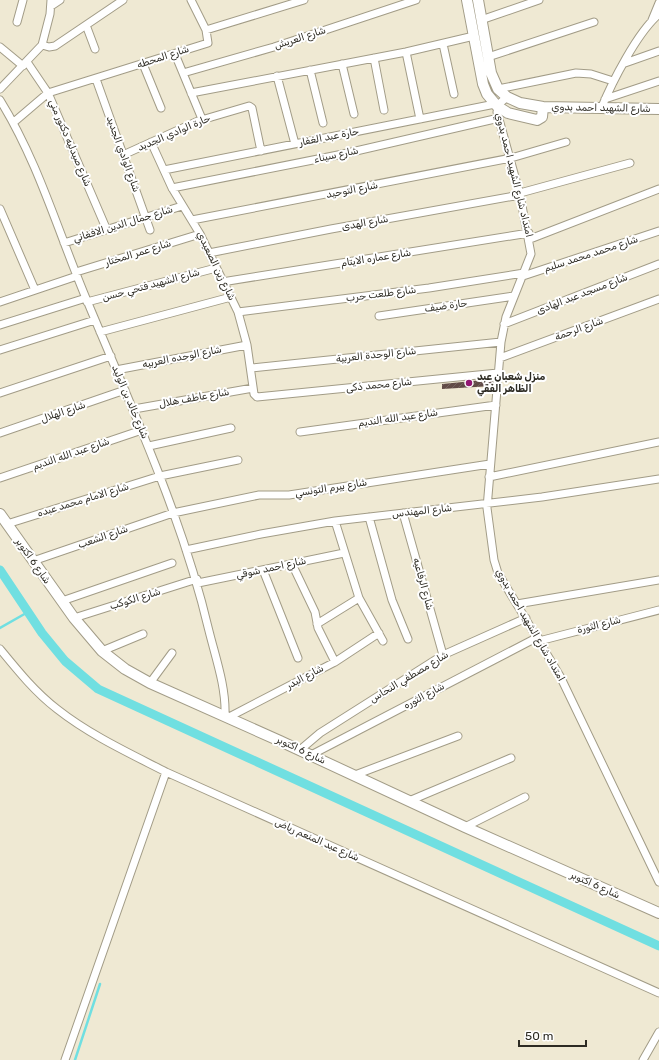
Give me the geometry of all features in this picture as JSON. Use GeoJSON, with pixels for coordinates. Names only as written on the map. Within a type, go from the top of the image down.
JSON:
{"type":"FeatureCollection","features":[{"type":"Feature","properties":{"kind":"main road"},"geometry":{"type":"LineString","coordinates":[[467,0],[483,84],[496,105]]}},
{"type":"Feature","properties":{"kind":"main road","name":"شارع الشهيد احمد بدوي"},"geometry":{"type":"LineString","coordinates":[[478,0],[492,77],[498,89],[507,97],[520,103],[543,107],[603,104],[659,109]]}},
{"type":"Feature","properties":{"kind":"main road","name":"شارع الشهيد احمد بدوي"},"geometry":{"type":"LineString","coordinates":[[496,105],[508,113],[537,120],[542,117],[543,107]]}},
{"type":"Feature","properties":{"kind":"main road","name":"شارع 6 اكتوبر"},"geometry":{"type":"LineString","coordinates":[[0,514],[74,618],[102,651],[125,669],[150,682],[227,716],[465,827],[659,913]]}},
{"type":"Feature","properties":{"kind":"street"},"geometry":{"type":"LineString","coordinates":[[17,22],[23,0]]}},
{"type":"Feature","properties":{"kind":"street"},"geometry":{"type":"LineString","coordinates":[[1,86],[25,64],[42,44],[51,3],[60,0]]}},
{"type":"Feature","properties":{"kind":"street"},"geometry":{"type":"LineString","coordinates":[[42,44],[49,47],[55,46],[124,0]]}},
{"type":"Feature","properties":{"kind":"street"},"geometry":{"type":"LineString","coordinates":[[194,1],[206,30],[304,0]]}},
{"type":"Feature","properties":{"kind":"street","name":"شارع العريش"},"geometry":{"type":"LineString","coordinates":[[183,73],[274,47],[416,0]]}},
{"type":"Feature","properties":{"kind":"street"},"geometry":{"type":"LineString","coordinates":[[481,20],[539,0]]}},
{"type":"Feature","properties":{"kind":"street"},"geometry":{"type":"LineString","coordinates":[[656,19],[659,3]]}},
{"type":"Feature","properties":{"kind":"street"},"geometry":{"type":"LineString","coordinates":[[603,104],[613,81],[645,28],[656,19],[659,14]]}},
{"type":"Feature","properties":{"kind":"street"},"geometry":{"type":"LineString","coordinates":[[488,57],[594,22]]}},
{"type":"Feature","properties":{"kind":"street"},"geometry":{"type":"LineString","coordinates":[[86,25],[95,50]]}},
{"type":"Feature","properties":{"kind":"street","name":"شارع المحطه"},"geometry":{"type":"LineString","coordinates":[[14,122],[48,93],[208,43],[206,30]]}},
{"type":"Feature","properties":{"kind":"street"},"geometry":{"type":"LineString","coordinates":[[191,93],[406,52],[474,36]]}},
{"type":"Feature","properties":{"kind":"street"},"geometry":{"type":"LineString","coordinates":[[443,44],[454,94]]}},
{"type":"Feature","properties":{"kind":"street","name":"شارع صيدليه دكتور مني"},"geometry":{"type":"LineString","coordinates":[[0,48],[25,64],[48,93],[106,228]]}},
{"type":"Feature","properties":{"kind":"street"},"geometry":{"type":"LineString","coordinates":[[624,63],[659,51]]}},
{"type":"Feature","properties":{"kind":"street"},"geometry":{"type":"LineString","coordinates":[[406,52],[420,118]]}},
{"type":"Feature","properties":{"kind":"street"},"geometry":{"type":"LineString","coordinates":[[175,54],[202,119]]}},
{"type":"Feature","properties":{"kind":"street"},"geometry":{"type":"LineString","coordinates":[[374,58],[384,110]]}},
{"type":"Feature","properties":{"kind":"street"},"geometry":{"type":"LineString","coordinates":[[143,64],[161,108]]}},
{"type":"Feature","properties":{"kind":"street"},"geometry":{"type":"LineString","coordinates":[[342,64],[354,114]]}},
{"type":"Feature","properties":{"kind":"street"},"geometry":{"type":"LineString","coordinates":[[310,70],[323,123]]}},
{"type":"Feature","properties":{"kind":"street"},"geometry":{"type":"LineString","coordinates":[[498,89],[576,73],[591,74],[613,81]]}},
{"type":"Feature","properties":{"kind":"street"},"geometry":{"type":"LineString","coordinates":[[277,76],[295,144]]}},
{"type":"Feature","properties":{"kind":"street","name":"شارع الوادي الجديد"},"geometry":{"type":"LineString","coordinates":[[96,78],[150,230]]}},
{"type":"Feature","properties":{"kind":"street"},"geometry":{"type":"LineString","coordinates":[[603,104],[659,81]]}},
{"type":"Feature","properties":{"kind":"street","name":"امتداد شارع الشهيد احمد بدوي"},"geometry":{"type":"LineString","coordinates":[[507,97],[496,105],[520,194],[529,236],[531,254],[504,324],[501,342],[489,476],[488,504],[495,565],[560,676],[659,882]]}},
{"type":"Feature","properties":{"kind":"street","name":"شارع خالد بن الوليد"},"geometry":{"type":"LineString","coordinates":[[0,100],[14,122],[35,165],[86,300],[149,446],[197,581],[224,692],[227,716]]}},
{"type":"Feature","properties":{"kind":"street","name":"حارة عبد الغفار"},"geometry":{"type":"LineString","coordinates":[[164,170],[420,118],[496,105]]}},
{"type":"Feature","properties":{"kind":"street","name":"حارة الوادي الجديد"},"geometry":{"type":"LineString","coordinates":[[123,155],[202,119],[250,106],[261,151]]}},
{"type":"Feature","properties":{"kind":"street","name":"شارع سيناء"},"geometry":{"type":"LineString","coordinates":[[172,188],[343,154],[499,118]]}},
{"type":"Feature","properties":{"kind":"street","name":"شارع زين الصعيدي"},"geometry":{"type":"LineString","coordinates":[[152,142],[172,188],[200,234],[222,282],[231,296],[238,312],[247,345],[253,388],[255,396],[259,397]]}},
{"type":"Feature","properties":{"kind":"street","name":"شارع التوحيد"},"geometry":{"type":"LineString","coordinates":[[192,220],[511,158],[566,142]]}},
{"type":"Feature","properties":{"kind":"street","name":"شارع الهدى"},"geometry":{"type":"LineString","coordinates":[[209,253],[520,194],[630,163]]}},
{"type":"Feature","properties":{"kind":"street","name":"شارع عماره الايتام"},"geometry":{"type":"LineString","coordinates":[[222,282],[529,236],[659,189]]}},
{"type":"Feature","properties":{"kind":"street","name":"شارع جمال الدين الافغاني"},"geometry":{"type":"LineString","coordinates":[[64,242],[182,206]]}},
{"type":"Feature","properties":{"kind":"street"},"geometry":{"type":"LineString","coordinates":[[0,210],[35,290]]}},
{"type":"Feature","properties":{"kind":"street","name":"شارع محمد محمد سليم"},"geometry":{"type":"LineString","coordinates":[[523,274],[659,231]]}},
{"type":"Feature","properties":{"kind":"street","name":"شارع عمر المختار"},"geometry":{"type":"LineString","coordinates":[[0,302],[76,274],[200,234]]}},
{"type":"Feature","properties":{"kind":"street","name":"شارع مسجد عبد الهادى"},"geometry":{"type":"LineString","coordinates":[[504,324],[659,264]]}},
{"type":"Feature","properties":{"kind":"street","name":"شارع الشهيد فتحي حسن"},"geometry":{"type":"LineString","coordinates":[[0,325],[86,300],[216,268]]}},
{"type":"Feature","properties":{"kind":"street","name":"شارع طلعت حرب"},"geometry":{"type":"LineString","coordinates":[[238,312],[429,288],[523,274]]}},
{"type":"Feature","properties":{"kind":"street"},"geometry":{"type":"LineString","coordinates":[[100,332],[231,296]]}},
{"type":"Feature","properties":{"kind":"street","name":"حارة ضيف"},"geometry":{"type":"LineString","coordinates":[[379,316],[514,296]]}},
{"type":"Feature","properties":{"kind":"street","name":"شارع الرحمة"},"geometry":{"type":"LineString","coordinates":[[500,358],[659,299]]}},
{"type":"Feature","properties":{"kind":"street"},"geometry":{"type":"LineString","coordinates":[[0,350],[95,320]]}},
{"type":"Feature","properties":{"kind":"street","name":"شارع الوحدة العربية"},"geometry":{"type":"LineString","coordinates":[[251,368],[501,342]]}},
{"type":"Feature","properties":{"kind":"street","name":"شارع الوحده العربيه"},"geometry":{"type":"LineString","coordinates":[[116,370],[247,345]]}},
{"type":"Feature","properties":{"kind":"street"},"geometry":{"type":"LineString","coordinates":[[0,393],[110,356]]}},
{"type":"Feature","properties":{"kind":"street","name":"شارع محمد ذكى"},"geometry":{"type":"LineString","coordinates":[[259,397],[498,373]]}},
{"type":"Feature","properties":{"kind":"street","name":"شارع عاطف هلال"},"geometry":{"type":"LineString","coordinates":[[134,409],[253,388]]}},
{"type":"Feature","properties":{"kind":"street","name":"شارع الهلال"},"geometry":{"type":"LineString","coordinates":[[0,433],[125,390]]}},
{"type":"Feature","properties":{"kind":"street","name":"شارع عبد الله النديم"},"geometry":{"type":"LineString","coordinates":[[300,432],[496,405]]}},
{"type":"Feature","properties":{"kind":"street"},"geometry":{"type":"LineString","coordinates":[[149,446],[231,428]]}},
{"type":"Feature","properties":{"kind":"street","name":"شارع عبد الله النديم"},"geometry":{"type":"LineString","coordinates":[[0,478],[142,430]]}},
{"type":"Feature","properties":{"kind":"street"},"geometry":{"type":"LineString","coordinates":[[489,476],[659,442]]}},
{"type":"Feature","properties":{"kind":"street","name":"شارع الامام محمد عبده"},"geometry":{"type":"LineString","coordinates":[[7,524],[160,476],[238,460]]}},
{"type":"Feature","properties":{"kind":"street","name":"شارع بيرم التونسي"},"geometry":{"type":"LineString","coordinates":[[173,513],[259,495],[289,495],[490,464]]}},
{"type":"Feature","properties":{"kind":"street","name":"شارع المهندس"},"geometry":{"type":"LineString","coordinates":[[186,550],[261,534],[335,521],[488,504],[659,479]]}},
{"type":"Feature","properties":{"kind":"street","name":"شارع الشعب"},"geometry":{"type":"LineString","coordinates":[[33,561],[173,513]]}},
{"type":"Feature","properties":{"kind":"street","name":"شارع الرفاعيه"},"geometry":{"type":"LineString","coordinates":[[403,513],[443,655]]}},
{"type":"Feature","properties":{"kind":"street"},"geometry":{"type":"LineString","coordinates":[[369,517],[392,600],[408,639]]}},
{"type":"Feature","properties":{"kind":"street"},"geometry":{"type":"LineString","coordinates":[[335,521],[359,598],[384,641]]}},
{"type":"Feature","properties":{"kind":"street","name":"شارع احمد شوقي"},"geometry":{"type":"LineString","coordinates":[[197,581],[263,570],[344,553]]}},
{"type":"Feature","properties":{"kind":"street"},"geometry":{"type":"LineString","coordinates":[[62,601],[172,563]]}},
{"type":"Feature","properties":{"kind":"street"},"geometry":{"type":"LineString","coordinates":[[292,564],[315,612],[317,624],[335,662]]}},
{"type":"Feature","properties":{"kind":"street"},"geometry":{"type":"LineString","coordinates":[[263,570],[298,658]]}},
{"type":"Feature","properties":{"kind":"street"},"geometry":{"type":"LineString","coordinates":[[517,604],[659,580]]}},
{"type":"Feature","properties":{"kind":"street","name":"شارع الكوكب"},"geometry":{"type":"LineString","coordinates":[[74,618],[197,581]]}},
{"type":"Feature","properties":{"kind":"street"},"geometry":{"type":"LineString","coordinates":[[317,624],[359,598]]}},
{"type":"Feature","properties":{"kind":"street","name":"شارع الثورة"},"geometry":{"type":"LineString","coordinates":[[538,639],[659,610]]}},
{"type":"Feature","properties":{"kind":"street","name":"شارع مصطفي النحاس"},"geometry":{"type":"LineString","coordinates":[[300,750],[320,732],[443,655],[526,618]]}},
{"type":"Feature","properties":{"kind":"street","name":"شارع البدر"},"geometry":{"type":"LineString","coordinates":[[227,716],[335,662],[379,633]]}},
{"type":"Feature","properties":{"kind":"street"},"geometry":{"type":"LineString","coordinates":[[102,651],[143,634]]}},
{"type":"Feature","properties":{"kind":"street","name":"شارع الثوره"},"geometry":{"type":"LineString","coordinates":[[311,755],[538,639]]}},
{"type":"Feature","properties":{"kind":"street","name":"شارع عبد المنعم رياض"},"geometry":{"type":"LineString","coordinates":[[0,649],[32,686],[66,715],[99,737],[166,772],[659,993]]}},
{"type":"Feature","properties":{"kind":"street"},"geometry":{"type":"LineString","coordinates":[[150,682],[172,653]]}},
{"type":"Feature","properties":{"kind":"street"},"geometry":{"type":"LineString","coordinates":[[355,776],[458,736]]}},
{"type":"Feature","properties":{"kind":"street"},"geometry":{"type":"LineString","coordinates":[[409,801],[511,758]]}},
{"type":"Feature","properties":{"kind":"street"},"geometry":{"type":"LineString","coordinates":[[65,1060],[166,772]]}},
{"type":"Feature","properties":{"kind":"street"},"geometry":{"type":"LineString","coordinates":[[465,827],[526,797]]}},
{"type":"Feature","properties":{"kind":"street"},"geometry":{"type":"LineString","coordinates":[[643,1060],[659,1032]]}},
{"type":"Feature","properties":{"kind":"building"},"geometry":{"type":"Polygon","coordinates":[[[493,379],[492,386],[442,389],[442,384],[493,379]]]}},
{"type":"Feature","properties":{"kind":"waterway"},"geometry":{"type":"LineString","coordinates":[[0,570],[42,633],[65,661],[98,689],[659,946]]}},
{"type":"Feature","properties":{"kind":"waterway"},"geometry":{"type":"LineString","coordinates":[[0,628],[28,612]]}},
{"type":"Feature","properties":{"kind":"waterway"},"geometry":{"type":"LineString","coordinates":[[75,1060],[100,984]]}},
{"type":"Feature","properties":{"kind":"place","name":"منزل شعبان عبد الظاهر الفقي"},"geometry":{"type":"Point","coordinates":[469,383]}}]}
